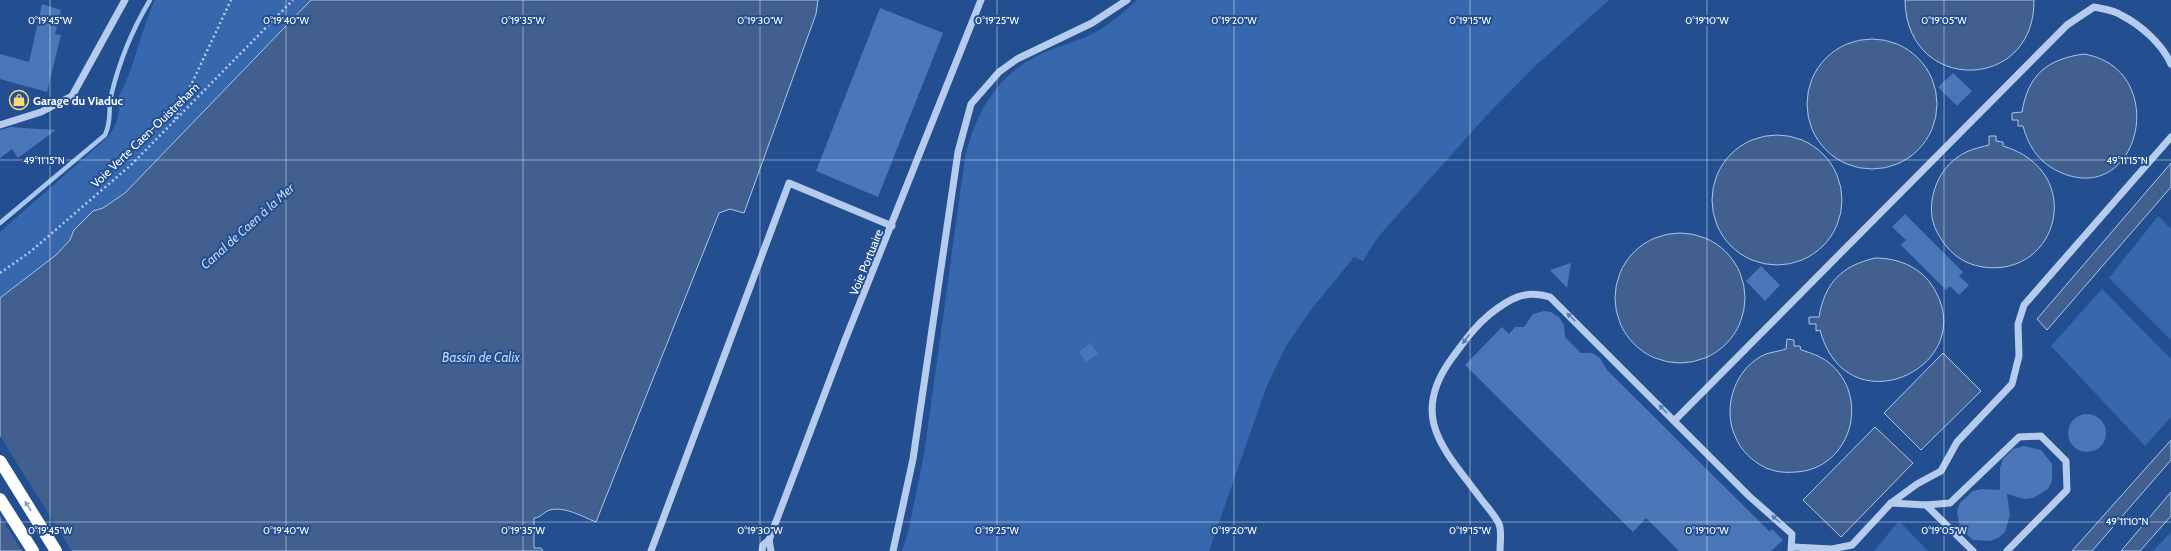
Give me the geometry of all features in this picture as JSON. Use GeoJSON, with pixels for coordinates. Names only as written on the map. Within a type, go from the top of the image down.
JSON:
{"type":"FeatureCollection","features":[{"type":"Feature","properties":{"kind":"highway"},"geometry":{"type":"LineString","coordinates":[[0,462],[56,551]]}},
{"type":"Feature","properties":{"kind":"highway"},"geometry":{"type":"LineString","coordinates":[[0,499],[33,551]]}},
{"type":"Feature","properties":{"kind":"street"},"geometry":{"type":"LineString","coordinates":[[0,125],[41,112],[72,96],[125,0]]}},
{"type":"Feature","properties":{"kind":"street","name":"Voie Portuaire"},"geometry":{"type":"LineString","coordinates":[[762,551],[763,545],[769,540],[845,340],[892,226],[981,0]]}},
{"type":"Feature","properties":{"kind":"street"},"geometry":{"type":"LineString","coordinates":[[893,551],[913,459],[958,152],[971,104],[998,72],[1017,59],[1092,24],[1127,0]]}},
{"type":"Feature","properties":{"kind":"street"},"geometry":{"type":"LineString","coordinates":[[1674,421],[2067,24],[2094,7],[2120,14],[2145,31],[2168,57],[2171,64]]}},
{"type":"Feature","properties":{"kind":"street"},"geometry":{"type":"LineString","coordinates":[[1500,551],[1499,524],[1444,448],[1433,427],[1431,406],[1436,387],[1443,370],[1477,324],[1499,307],[1525,294],[1537,293],[1550,297],[1749,496],[1792,534],[1792,549],[1832,549],[1852,545],[1891,503],[1917,484],[1941,471],[1957,442],[2012,384],[2019,356],[2018,324],[2024,306],[2171,137]]}},
{"type":"Feature","properties":{"kind":"street"},"geometry":{"type":"LineString","coordinates":[[651,551],[789,183],[892,226]]}},
{"type":"Feature","properties":{"kind":"street"},"geometry":{"type":"LineString","coordinates":[[1891,503],[1926,506],[1950,503],[2018,437],[2041,436],[2066,461],[2067,490],[2007,551]]}},
{"type":"Feature","properties":{"kind":"street"},"geometry":{"type":"LineString","coordinates":[[1926,506],[1973,551]]}},
{"type":"Feature","properties":{"kind":"street"},"geometry":{"type":"LineString","coordinates":[[769,540],[771,551]]}},
{"type":"Feature","properties":{"kind":"path"},"geometry":{"type":"LineString","coordinates":[[174,120],[231,0]]}},
{"type":"Feature","properties":{"kind":"path","name":"Voie Verte Caen-Ouistreham"},"geometry":{"type":"LineString","coordinates":[[0,273],[30,252],[110,184],[293,0]]}},
{"type":"Feature","properties":{"kind":"shaded area"},"geometry":{"type":"Polygon","coordinates":[[[155,0],[311,0],[125,193],[103,208],[93,211],[74,230],[70,240],[56,255],[0,298],[0,232],[108,137],[119,114],[118,98],[129,75],[145,25],[155,0]]]}},
{"type":"Feature","properties":{"kind":"shaded area"},"geometry":{"type":"Polygon","coordinates":[[[1137,0],[1609,0],[1533,68],[1487,115],[1378,237],[1363,261],[1354,257],[1310,311],[1286,346],[1266,388],[1209,551],[902,551],[908,533],[924,455],[965,158],[975,126],[990,98],[1011,73],[1024,63],[1039,55],[1082,39],[1096,32],[1107,25],[1137,0]]]}},
{"type":"Feature","properties":{"kind":"shaded area"},"geometry":{"type":"Polygon","coordinates":[[[2158,216],[2171,229],[2171,340],[2109,278],[2158,216]]]}},
{"type":"Feature","properties":{"kind":"shaded area"},"geometry":{"type":"Polygon","coordinates":[[[2102,289],[2171,359],[2171,417],[2145,446],[2051,346],[2102,289]]]}},
{"type":"Feature","properties":{"kind":"shaded area"},"geometry":{"type":"Polygon","coordinates":[[[1899,521],[1928,551],[1874,551],[1899,521]]]}},
{"type":"Feature","properties":{"kind":"shaded area"},"geometry":{"type":"Polygon","coordinates":[[[2171,532],[2171,551],[2153,551],[2171,532]]]}},
{"type":"Feature","properties":{"kind":"water","name":"Bassin de Calix"},"geometry":{"type":"Polygon","coordinates":[[[311,0],[818,0],[816,14],[744,213],[730,209],[719,213],[596,522],[562,509],[550,510],[534,518],[534,548],[541,548],[543,551],[0,551],[0,298],[56,255],[70,240],[74,230],[93,211],[103,208],[125,193],[311,0]]]}},
{"type":"Feature","properties":{"kind":"water"},"geometry":{"type":"Polygon","coordinates":[[[1905,0],[2034,0],[2029,31],[2014,52],[1994,66],[1970,70],[1947,66],[1926,53],[1911,31],[1905,0]]]}},
{"type":"Feature","properties":{"kind":"water"},"geometry":{"type":"Polygon","coordinates":[[[1872,39],[1897,44],[1918,58],[1932,79],[1937,104],[1932,129],[1918,150],[1897,164],[1872,169],[1847,164],[1826,150],[1812,129],[1807,104],[1812,79],[1826,58],[1847,44],[1872,39]]]}},
{"type":"Feature","properties":{"kind":"water"},"geometry":{"type":"Polygon","coordinates":[[[2084,54],[2111,65],[2128,84],[2136,107],[2135,132],[2127,154],[2111,170],[2089,178],[2062,173],[2047,165],[2032,148],[2023,126],[2018,126],[2018,120],[2012,120],[2012,113],[2022,112],[2029,88],[2041,71],[2060,60],[2071,56],[2084,54]]]}},
{"type":"Feature","properties":{"kind":"water"},"geometry":{"type":"Polygon","coordinates":[[[1777,135],[1802,140],[1823,154],[1837,175],[1842,200],[1837,225],[1823,246],[1802,260],[1777,265],[1752,260],[1731,246],[1717,225],[1712,200],[1717,175],[1731,154],[1752,140],[1777,135]]]}},
{"type":"Feature","properties":{"kind":"water"},"geometry":{"type":"Polygon","coordinates":[[[1989,136],[1996,136],[1996,141],[2003,142],[2003,146],[2029,159],[2046,177],[2054,198],[2053,220],[2045,240],[2030,256],[2009,266],[1983,267],[1962,260],[1945,245],[1933,223],[1932,202],[1934,191],[1943,172],[1961,155],[1989,145],[1989,136]]]}},
{"type":"Feature","properties":{"kind":"water"},"geometry":{"type":"Polygon","coordinates":[[[2171,163],[2171,187],[2047,330],[2037,319],[2171,163]]]}},
{"type":"Feature","properties":{"kind":"water"},"geometry":{"type":"Polygon","coordinates":[[[1680,233],[1705,238],[1726,252],[1740,273],[1745,298],[1740,323],[1726,344],[1705,358],[1680,363],[1655,358],[1634,344],[1620,323],[1615,298],[1620,273],[1634,252],[1655,238],[1680,233]]]}},
{"type":"Feature","properties":{"kind":"water"},"geometry":{"type":"Polygon","coordinates":[[[1875,258],[1899,261],[1920,272],[1931,284],[1943,313],[1941,339],[1927,361],[1906,375],[1881,381],[1856,377],[1835,361],[1820,330],[1816,331],[1816,324],[1809,324],[1809,317],[1819,317],[1826,294],[1837,277],[1844,271],[1863,261],[1875,258]]]}},
{"type":"Feature","properties":{"kind":"water"},"geometry":{"type":"Polygon","coordinates":[[[1787,339],[1794,340],[1794,346],[1800,346],[1801,350],[1828,362],[1842,376],[1849,393],[1852,411],[1849,429],[1842,445],[1830,458],[1815,468],[1796,472],[1784,472],[1766,468],[1748,455],[1737,441],[1731,425],[1730,413],[1734,389],[1746,368],[1755,360],[1766,354],[1786,349],[1787,339]]]}},
{"type":"Feature","properties":{"kind":"water"},"geometry":{"type":"Polygon","coordinates":[[[1943,353],[1981,391],[1921,450],[1884,413],[1943,353]]]}},
{"type":"Feature","properties":{"kind":"water"},"geometry":{"type":"Polygon","coordinates":[[[1875,427],[1913,463],[1841,537],[1803,500],[1875,427]]]}},
{"type":"Feature","properties":{"kind":"water"},"geometry":{"type":"Polygon","coordinates":[[[2171,440],[2171,460],[2092,551],[2072,551],[2171,440]]]}},
{"type":"Feature","properties":{"kind":"water"},"geometry":{"type":"Polygon","coordinates":[[[2171,492],[2171,516],[2140,551],[2121,551],[2171,492]]]}},
{"type":"Feature","properties":{"kind":"pier"},"geometry":{"type":"Polygon","coordinates":[[[0,436],[72,551],[22,551],[0,516],[0,436]]]}},
{"type":"Feature","properties":{"kind":"building"},"geometry":{"type":"Polygon","coordinates":[[[42,4],[61,10],[55,34],[61,35],[47,92],[0,79],[0,54],[29,62],[42,4]]]}},
{"type":"Feature","properties":{"kind":"building"},"geometry":{"type":"Polygon","coordinates":[[[880,8],[943,33],[878,197],[816,171],[880,8]]]}},
{"type":"Feature","properties":{"kind":"building"},"geometry":{"type":"Polygon","coordinates":[[[1953,73],[1972,91],[1957,106],[1938,87],[1953,73]]]}},
{"type":"Feature","properties":{"kind":"building"},"geometry":{"type":"Polygon","coordinates":[[[11,127],[56,130],[18,158],[12,149],[0,158],[0,130],[11,127]]]}},
{"type":"Feature","properties":{"kind":"building"},"geometry":{"type":"Polygon","coordinates":[[[1905,214],[1963,272],[1959,276],[1969,285],[1959,295],[1950,286],[1946,290],[1901,245],[1906,240],[1892,227],[1905,214]]]}},
{"type":"Feature","properties":{"kind":"building"},"geometry":{"type":"Polygon","coordinates":[[[1571,263],[1567,288],[1550,270],[1571,263]]]}},
{"type":"Feature","properties":{"kind":"building"},"geometry":{"type":"Polygon","coordinates":[[[1761,266],[1780,285],[1765,301],[1746,281],[1761,266]]]}},
{"type":"Feature","properties":{"kind":"building"},"geometry":{"type":"Polygon","coordinates":[[[1544,311],[1551,312],[1559,317],[1564,325],[1565,337],[1581,353],[1592,353],[1600,358],[1607,370],[1770,532],[1772,529],[1783,540],[1771,551],[1679,551],[1646,518],[1633,532],[1465,365],[1502,327],[1509,334],[1515,327],[1524,327],[1533,314],[1544,311]]]}},
{"type":"Feature","properties":{"kind":"building"},"geometry":{"type":"Polygon","coordinates":[[[1090,343],[1098,354],[1086,362],[1079,352],[1090,343]]]}},
{"type":"Feature","properties":{"kind":"building"},"geometry":{"type":"Polygon","coordinates":[[[2087,414],[2100,420],[2106,433],[2100,446],[2087,452],[2074,446],[2068,433],[2074,420],[2087,414]]]}},
{"type":"Feature","properties":{"kind":"building"},"geometry":{"type":"Polygon","coordinates":[[[2024,446],[2041,450],[2052,464],[2052,481],[2048,489],[2033,498],[2024,499],[2007,494],[2010,515],[2005,532],[1998,538],[1990,541],[1973,540],[1960,528],[1957,511],[1960,503],[1973,491],[1982,489],[2000,490],[2000,468],[2003,459],[2013,449],[2024,446]]]}},
{"type":"Feature","properties":{"kind":"waterway"},"geometry":{"type":"LineString","coordinates":[[0,223],[105,135],[109,120],[111,96],[118,71],[137,23],[150,0]]}},
{"type":"Feature","properties":{"kind":"place","name":"Garage du Viaduc"},"geometry":{"type":"Point","coordinates":[19,100]}},
{"type":"Feature","properties":{"kind":"water label","name":"Canal de Caen à la Mer"},"geometry":{"type":"Point","coordinates":[247,226]}}]}
